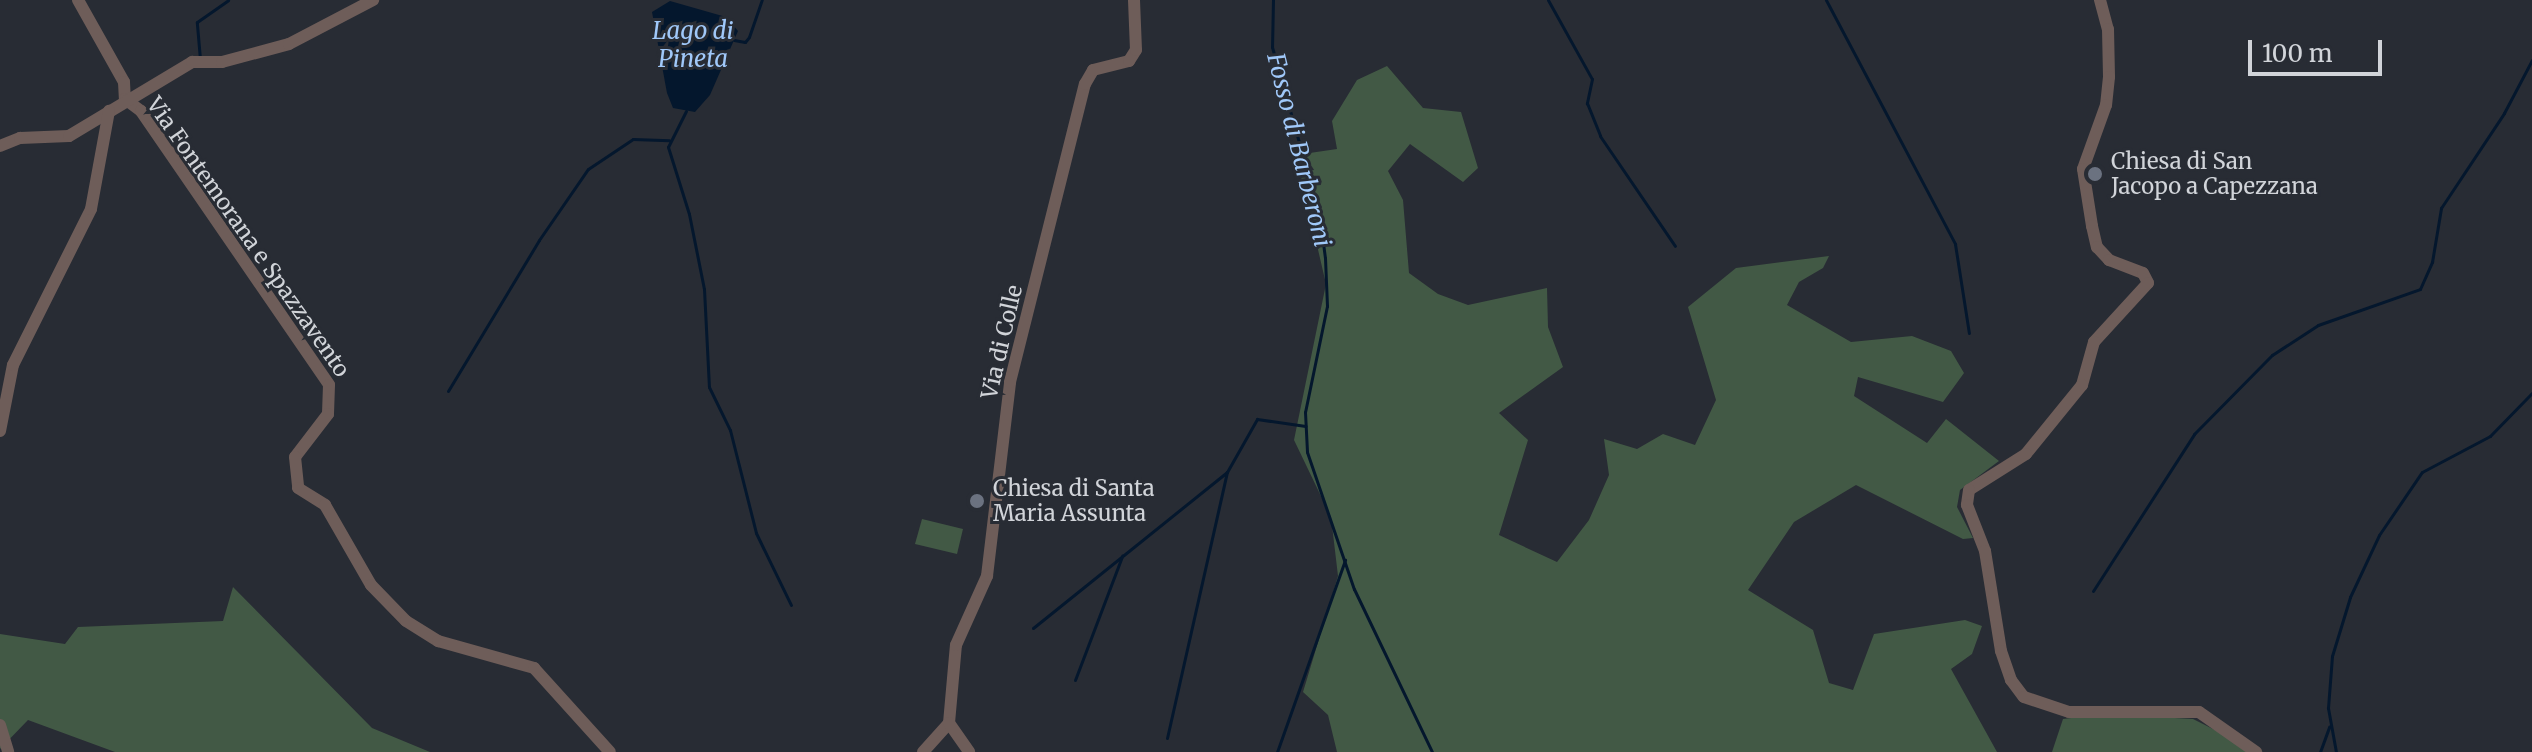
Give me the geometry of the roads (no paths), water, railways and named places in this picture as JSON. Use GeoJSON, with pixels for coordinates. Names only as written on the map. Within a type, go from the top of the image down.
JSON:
{"type":"FeatureCollection","features":[{"type":"Feature","properties":{"kind":"street"},"geometry":{"type":"LineString","coordinates":[[78,0],[124,82],[125,99]]}},
{"type":"Feature","properties":{"kind":"street"},"geometry":{"type":"LineString","coordinates":[[0,146],[20,138],[69,136],[125,99],[192,62],[238,59],[320,32],[373,0]]}},
{"type":"Feature","properties":{"kind":"street","name":"Via di Colle"},"geometry":{"type":"LineString","coordinates":[[949,723],[957,639],[987,576],[1010,382],[1085,84],[1093,70],[1129,61],[1136,50],[1134,0]]}},
{"type":"Feature","properties":{"kind":"street"},"geometry":{"type":"LineString","coordinates":[[2100,0],[2108,29],[2109,77],[2106,105],[2083,169],[2092,226],[2097,247],[2109,260],[2143,273],[2148,283],[2094,342],[2082,385],[2026,454],[1969,490],[1967,505],[1985,551],[2001,651],[2011,680],[2024,697],[2069,712],[2199,712],[2256,752]]}},
{"type":"Feature","properties":{"kind":"street","name":"Via Fontemorana e Spazzavento"},"geometry":{"type":"LineString","coordinates":[[125,99],[141,111],[329,385],[328,414],[295,457],[298,488],[325,505],[371,585],[406,621],[438,641],[534,668],[610,752]]}},
{"type":"Feature","properties":{"kind":"street"},"geometry":{"type":"LineString","coordinates":[[0,431],[13,365],[91,209],[109,111]]}},
{"type":"Feature","properties":{"kind":"street"},"geometry":{"type":"LineString","coordinates":[[923,752],[949,723],[969,752]]}},
{"type":"Feature","properties":{"kind":"street"},"geometry":{"type":"LineString","coordinates":[[0,725],[8,752]]}},
{"type":"Feature","properties":{"kind":"water","name":"Lago di Pineta"},"geometry":{"type":"Polygon","coordinates":[[[670,1],[726,17],[738,31],[710,95],[695,112],[673,108],[667,93],[652,12],[670,1]]]}},
{"type":"Feature","properties":{"kind":"waterway"},"geometry":{"type":"LineString","coordinates":[[200,59],[197,22],[228,0]]}},
{"type":"Feature","properties":{"kind":"waterway"},"geometry":{"type":"LineString","coordinates":[[734,40],[745,42],[749,37],[762,0]]}},
{"type":"Feature","properties":{"kind":"waterway","name":"Fosso di Barberoni"},"geometry":{"type":"LineString","coordinates":[[1273,0],[1272,47],[1319,213],[1325,258],[1327,306],[1305,412],[1307,452],[1354,589],[1432,752]]}},
{"type":"Feature","properties":{"kind":"waterway"},"geometry":{"type":"LineString","coordinates":[[1548,0],[1592,79],[1587,103],[1600,136],[1675,246]]}},
{"type":"Feature","properties":{"kind":"waterway"},"geometry":{"type":"LineString","coordinates":[[1826,0],[1955,244],[1969,333]]}},
{"type":"Feature","properties":{"kind":"waterway"},"geometry":{"type":"LineString","coordinates":[[2093,591],[2194,434],[2272,355],[2318,325],[2420,289],[2432,262],[2441,208],[2504,113],[2532,60]]}},
{"type":"Feature","properties":{"kind":"waterway"},"geometry":{"type":"LineString","coordinates":[[686,111],[668,147],[689,214],[704,289],[709,387],[730,430],[756,533],[791,605]]}},
{"type":"Feature","properties":{"kind":"waterway"},"geometry":{"type":"LineString","coordinates":[[448,391],[539,240],[588,169],[633,139],[669,140]]}},
{"type":"Feature","properties":{"kind":"waterway"},"geometry":{"type":"LineString","coordinates":[[2336,752],[2328,708],[2332,656],[2350,597],[2379,535],[2422,472],[2490,436],[2532,393]]}},
{"type":"Feature","properties":{"kind":"waterway"},"geometry":{"type":"LineString","coordinates":[[1167,738],[1227,472],[1257,419],[1305,426]]}},
{"type":"Feature","properties":{"kind":"waterway"},"geometry":{"type":"LineString","coordinates":[[1033,628],[1227,472]]}},
{"type":"Feature","properties":{"kind":"waterway"},"geometry":{"type":"LineString","coordinates":[[1075,680],[1122,556]]}},
{"type":"Feature","properties":{"kind":"waterway"},"geometry":{"type":"LineString","coordinates":[[1277,752],[1345,560]]}},
{"type":"Feature","properties":{"kind":"waterway"},"geometry":{"type":"LineString","coordinates":[[2320,752],[2329,727]]}},
{"type":"Feature","properties":{"kind":"place","name":"Chiesa di San Jacopo a Capezzana"},"geometry":{"type":"Point","coordinates":[2095,174]}},
{"type":"Feature","properties":{"kind":"place","name":"Chiesa di Santa Maria Assunta"},"geometry":{"type":"Point","coordinates":[977,501]}}]}
